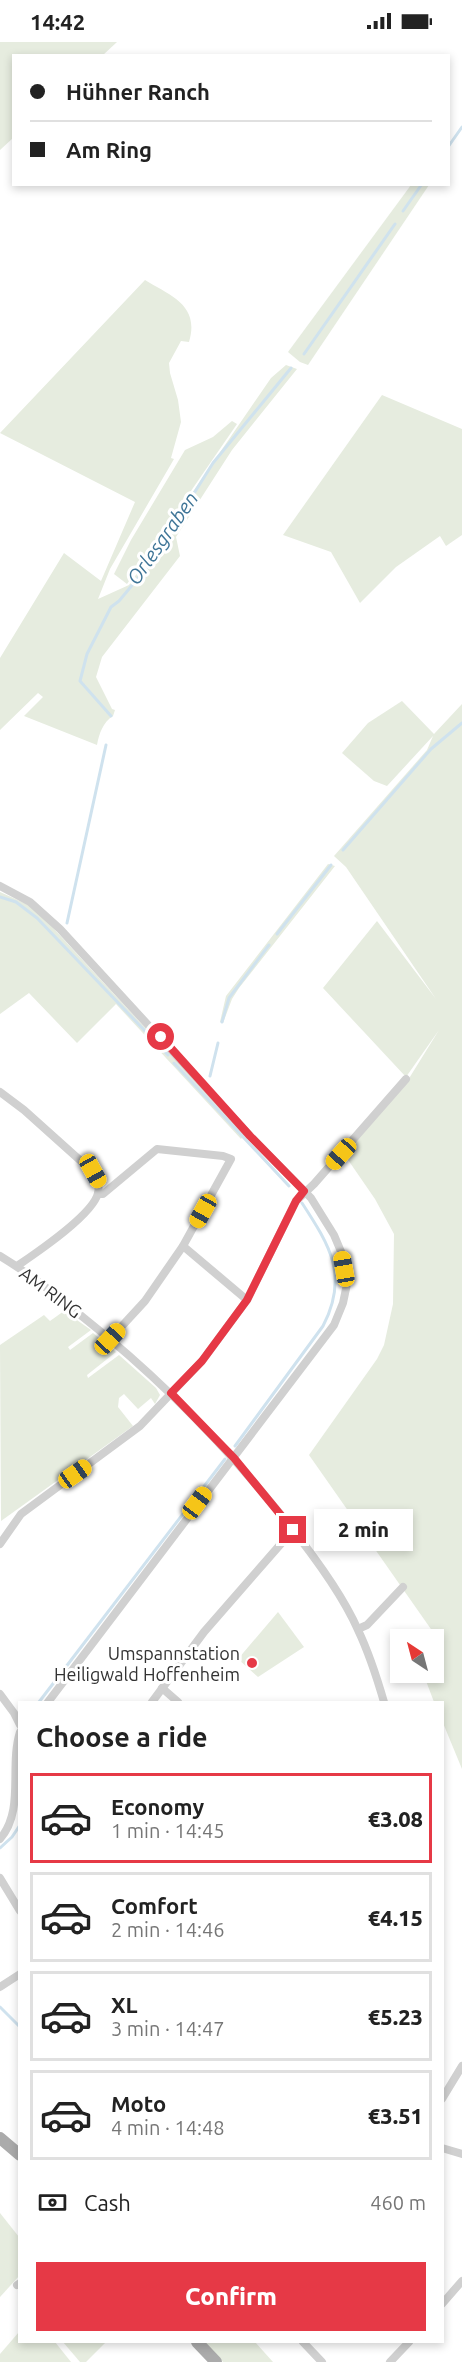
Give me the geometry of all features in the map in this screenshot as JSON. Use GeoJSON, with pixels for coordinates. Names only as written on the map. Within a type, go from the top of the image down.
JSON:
{"type":"FeatureCollection","features":[{"type":"Feature","properties":{"kind":"main road"},"geometry":{"type":"LineString","coordinates":[[0,2138],[18,2153]]}},
{"type":"Feature","properties":{"kind":"main road"},"geometry":{"type":"LineString","coordinates":[[198,2343],[216,2362]]}},
{"type":"Feature","properties":{"kind":"street"},"geometry":{"type":"LineString","coordinates":[[0,886],[30,902],[60,928],[250,1136],[311,1198],[334,1235],[342,1254],[347,1284],[343,1303],[334,1325],[49,1701]]}},
{"type":"Feature","properties":{"kind":"street"},"geometry":{"type":"LineString","coordinates":[[0,1544],[21,1514],[134,1431],[202,1361],[247,1300],[296,1201],[321,1177],[406,1079]]}},
{"type":"Feature","properties":{"kind":"street"},"geometry":{"type":"LineString","coordinates":[[0,1092],[24,1110],[93,1171],[99,1182],[98,1194],[92,1205],[53,1241],[17,1266]]}},
{"type":"Feature","properties":{"kind":"street"},"geometry":{"type":"LineString","coordinates":[[98,1194],[103,1194],[157,1149],[223,1155],[231,1160],[183,1246],[145,1301],[110,1339]]}},
{"type":"Feature","properties":{"kind":"street"},"geometry":{"type":"LineString","coordinates":[[183,1246],[247,1300]]}},
{"type":"Feature","properties":{"kind":"street","name":"AM RING"},"geometry":{"type":"LineString","coordinates":[[0,1256],[17,1266],[110,1339],[171,1393],[234,1458],[293,1530],[327,1578],[358,1629],[384,1701]]}},
{"type":"Feature","properties":{"kind":"street"},"geometry":{"type":"LineString","coordinates":[[153,1701],[204,1632],[293,1530]]}},
{"type":"Feature","properties":{"kind":"street"},"geometry":{"type":"LineString","coordinates":[[358,1629],[367,1625],[403,1587]]}},
{"type":"Feature","properties":{"kind":"street"},"geometry":{"type":"LineString","coordinates":[[162,1688],[177,1701]]}},
{"type":"Feature","properties":{"kind":"street"},"geometry":{"type":"LineString","coordinates":[[0,1694],[18,1721]]}},
{"type":"Feature","properties":{"kind":"street"},"geometry":{"type":"LineString","coordinates":[[0,1839],[9,1829],[13,1816],[18,1756]]}},
{"type":"Feature","properties":{"kind":"street"},"geometry":{"type":"LineString","coordinates":[[0,1878],[18,1908]]}},
{"type":"Feature","properties":{"kind":"street"},"geometry":{"type":"LineString","coordinates":[[0,1987],[18,1975]]}},
{"type":"Feature","properties":{"kind":"street"},"geometry":{"type":"LineString","coordinates":[[444,2096],[462,2066]]}},
{"type":"Feature","properties":{"kind":"street"},"geometry":{"type":"LineString","coordinates":[[444,2149],[462,2154]]}},
{"type":"Feature","properties":{"kind":"street"},"geometry":{"type":"LineString","coordinates":[[444,2302],[462,2281]]}},
{"type":"Feature","properties":{"kind":"street"},"geometry":{"type":"LineString","coordinates":[[304,2343],[322,2362]]}},
{"type":"Feature","properties":{"kind":"street"},"geometry":{"type":"LineString","coordinates":[[390,2362],[408,2343]]}},
{"type":"Feature","properties":{"kind":"shaded area"},"geometry":{"type":"Polygon","coordinates":[[[0,42],[117,42],[104,54],[12,54],[12,139],[0,150],[0,42]]]}},
{"type":"Feature","properties":{"kind":"shaded area"},"geometry":{"type":"Polygon","coordinates":[[[410,186],[428,186],[308,365],[300,362],[288,352],[410,186]]]}},
{"type":"Feature","properties":{"kind":"shaded area"},"geometry":{"type":"Polygon","coordinates":[[[145,280],[181,303],[190,319],[189,342],[181,341],[169,363],[181,422],[171,458],[174,459],[110,569],[98,599],[129,585],[271,378],[286,365],[297,369],[232,450],[176,537],[180,556],[102,657],[96,677],[112,709],[115,710],[102,729],[97,745],[24,716],[43,697],[38,693],[0,730],[0,658],[64,553],[101,581],[135,502],[0,433],[145,280]]]}},
{"type":"Feature","properties":{"kind":"shaded area"},"geometry":{"type":"Polygon","coordinates":[[[382,395],[462,429],[462,535],[446,546],[440,536],[396,567],[360,603],[331,552],[283,535],[382,395]]]}},
{"type":"Feature","properties":{"kind":"shaded area"},"geometry":{"type":"Polygon","coordinates":[[[232,421],[237,424],[127,584],[114,574],[131,540],[185,450],[213,437],[232,421]]]}},
{"type":"Feature","properties":{"kind":"shaded area"},"geometry":{"type":"Polygon","coordinates":[[[402,701],[434,734],[462,704],[462,1769],[444,1725],[444,1701],[434,1701],[427,1683],[444,1683],[444,1629],[431,1629],[309,1455],[377,1359],[384,1345],[393,1304],[394,1234],[375,1199],[344,1154],[408,1080],[439,1030],[406,1077],[323,988],[377,921],[436,999],[346,867],[334,856],[427,750],[433,736],[387,786],[374,781],[342,753],[368,723],[402,701]]]}},
{"type":"Feature","properties":{"kind":"shaded area"},"geometry":{"type":"Polygon","coordinates":[[[328,864],[335,866],[239,988],[223,1023],[220,1022],[226,996],[328,864]]]}},
{"type":"Feature","properties":{"kind":"shaded area"},"geometry":{"type":"Polygon","coordinates":[[[0,892],[31,906],[44,918],[244,1135],[241,1139],[116,1004],[77,1043],[29,993],[0,1014],[0,892]]]}},
{"type":"Feature","properties":{"kind":"shaded area"},"geometry":{"type":"Polygon","coordinates":[[[64,1311],[91,1330],[68,1347],[70,1350],[93,1333],[116,1352],[87,1375],[88,1378],[119,1355],[156,1388],[160,1395],[155,1404],[151,1398],[138,1409],[124,1394],[119,1398],[118,1407],[133,1426],[1,1521],[0,1345],[44,1315],[50,1321],[64,1311]]]}},
{"type":"Feature","properties":{"kind":"shaded area"},"geometry":{"type":"Polygon","coordinates":[[[278,1612],[304,1647],[258,1677],[238,1659],[278,1612]]]}},
{"type":"Feature","properties":{"kind":"shaded area"},"geometry":{"type":"Polygon","coordinates":[[[0,2213],[18,2236],[18,2277],[0,2297],[0,2213]]]}},
{"type":"Feature","properties":{"kind":"shaded area"},"geometry":{"type":"Polygon","coordinates":[[[18,2333],[18,2343],[56,2343],[71,2362],[0,2362],[0,2354],[18,2333]]]}},
{"type":"Feature","properties":{"kind":"shaded area"},"geometry":{"type":"Polygon","coordinates":[[[64,2343],[105,2343],[86,2362],[80,2362],[64,2343]]]}},
{"type":"Feature","properties":{"kind":"shaded area"},"geometry":{"type":"Polygon","coordinates":[[[206,2343],[256,2343],[273,2362],[223,2362],[206,2343]]]}},
{"type":"Feature","properties":{"kind":"waterway","name":"Orlesgraben"},"geometry":{"type":"LineString","coordinates":[[450,144],[462,127]]}},
{"type":"Feature","properties":{"kind":"waterway","name":"Orlesgraben"},"geometry":{"type":"LineString","coordinates":[[403,211],[421,186]]}},
{"type":"Feature","properties":{"kind":"waterway","name":"Orlesgraben"},"geometry":{"type":"LineString","coordinates":[[304,354],[395,224]]}},
{"type":"Feature","properties":{"kind":"waterway","name":"Orlesgraben"},"geometry":{"type":"LineString","coordinates":[[111,716],[80,681],[87,654],[111,607],[119,601],[149,565],[213,463],[291,368]]}},
{"type":"Feature","properties":{"kind":"waterway"},"geometry":{"type":"LineString","coordinates":[[343,850],[431,749],[462,723]]}},
{"type":"Feature","properties":{"kind":"waterway","name":"Orlesgraben"},"geometry":{"type":"LineString","coordinates":[[67,923],[106,745]]}},
{"type":"Feature","properties":{"kind":"waterway"},"geometry":{"type":"LineString","coordinates":[[277,934],[331,865]]}},
{"type":"Feature","properties":{"kind":"waterway"},"geometry":{"type":"LineString","coordinates":[[0,897],[16,902],[37,918],[168,1055]]}},
{"type":"Feature","properties":{"kind":"waterway"},"geometry":{"type":"LineString","coordinates":[[222,1022],[229,998],[269,945]]}},
{"type":"Feature","properties":{"kind":"waterway"},"geometry":{"type":"LineString","coordinates":[[210,1076],[218,1043]]}},
{"type":"Feature","properties":{"kind":"waterway"},"geometry":{"type":"LineString","coordinates":[[174,1063],[289,1186]]}},
{"type":"Feature","properties":{"kind":"waterway"},"geometry":{"type":"LineString","coordinates":[[235,1446],[323,1326],[331,1308],[335,1292],[333,1262],[321,1233],[302,1203]]}},
{"type":"Feature","properties":{"kind":"waterway"},"geometry":{"type":"LineString","coordinates":[[40,1701],[225,1459]]}},
{"type":"Feature","properties":{"kind":"waterway"},"geometry":{"type":"LineString","coordinates":[[0,1848],[18,1828]]}},
{"type":"Feature","properties":{"kind":"waterway"},"geometry":{"type":"LineString","coordinates":[[0,2007],[18,2025]]}},
{"type":"Feature","properties":{"kind":"place","name":"Umspannstation Heiligwald Hoffenheim"},"geometry":{"type":"Point","coordinates":[252,1663]}},
{"type":"Feature","properties":{"kind":"route"},"geometry":{"type":"LineString","coordinates":[[161,1037],[250,1136],[304,1191],[296,1201],[247,1300],[202,1361],[171,1393],[234,1458],[293,1530]]}}]}
